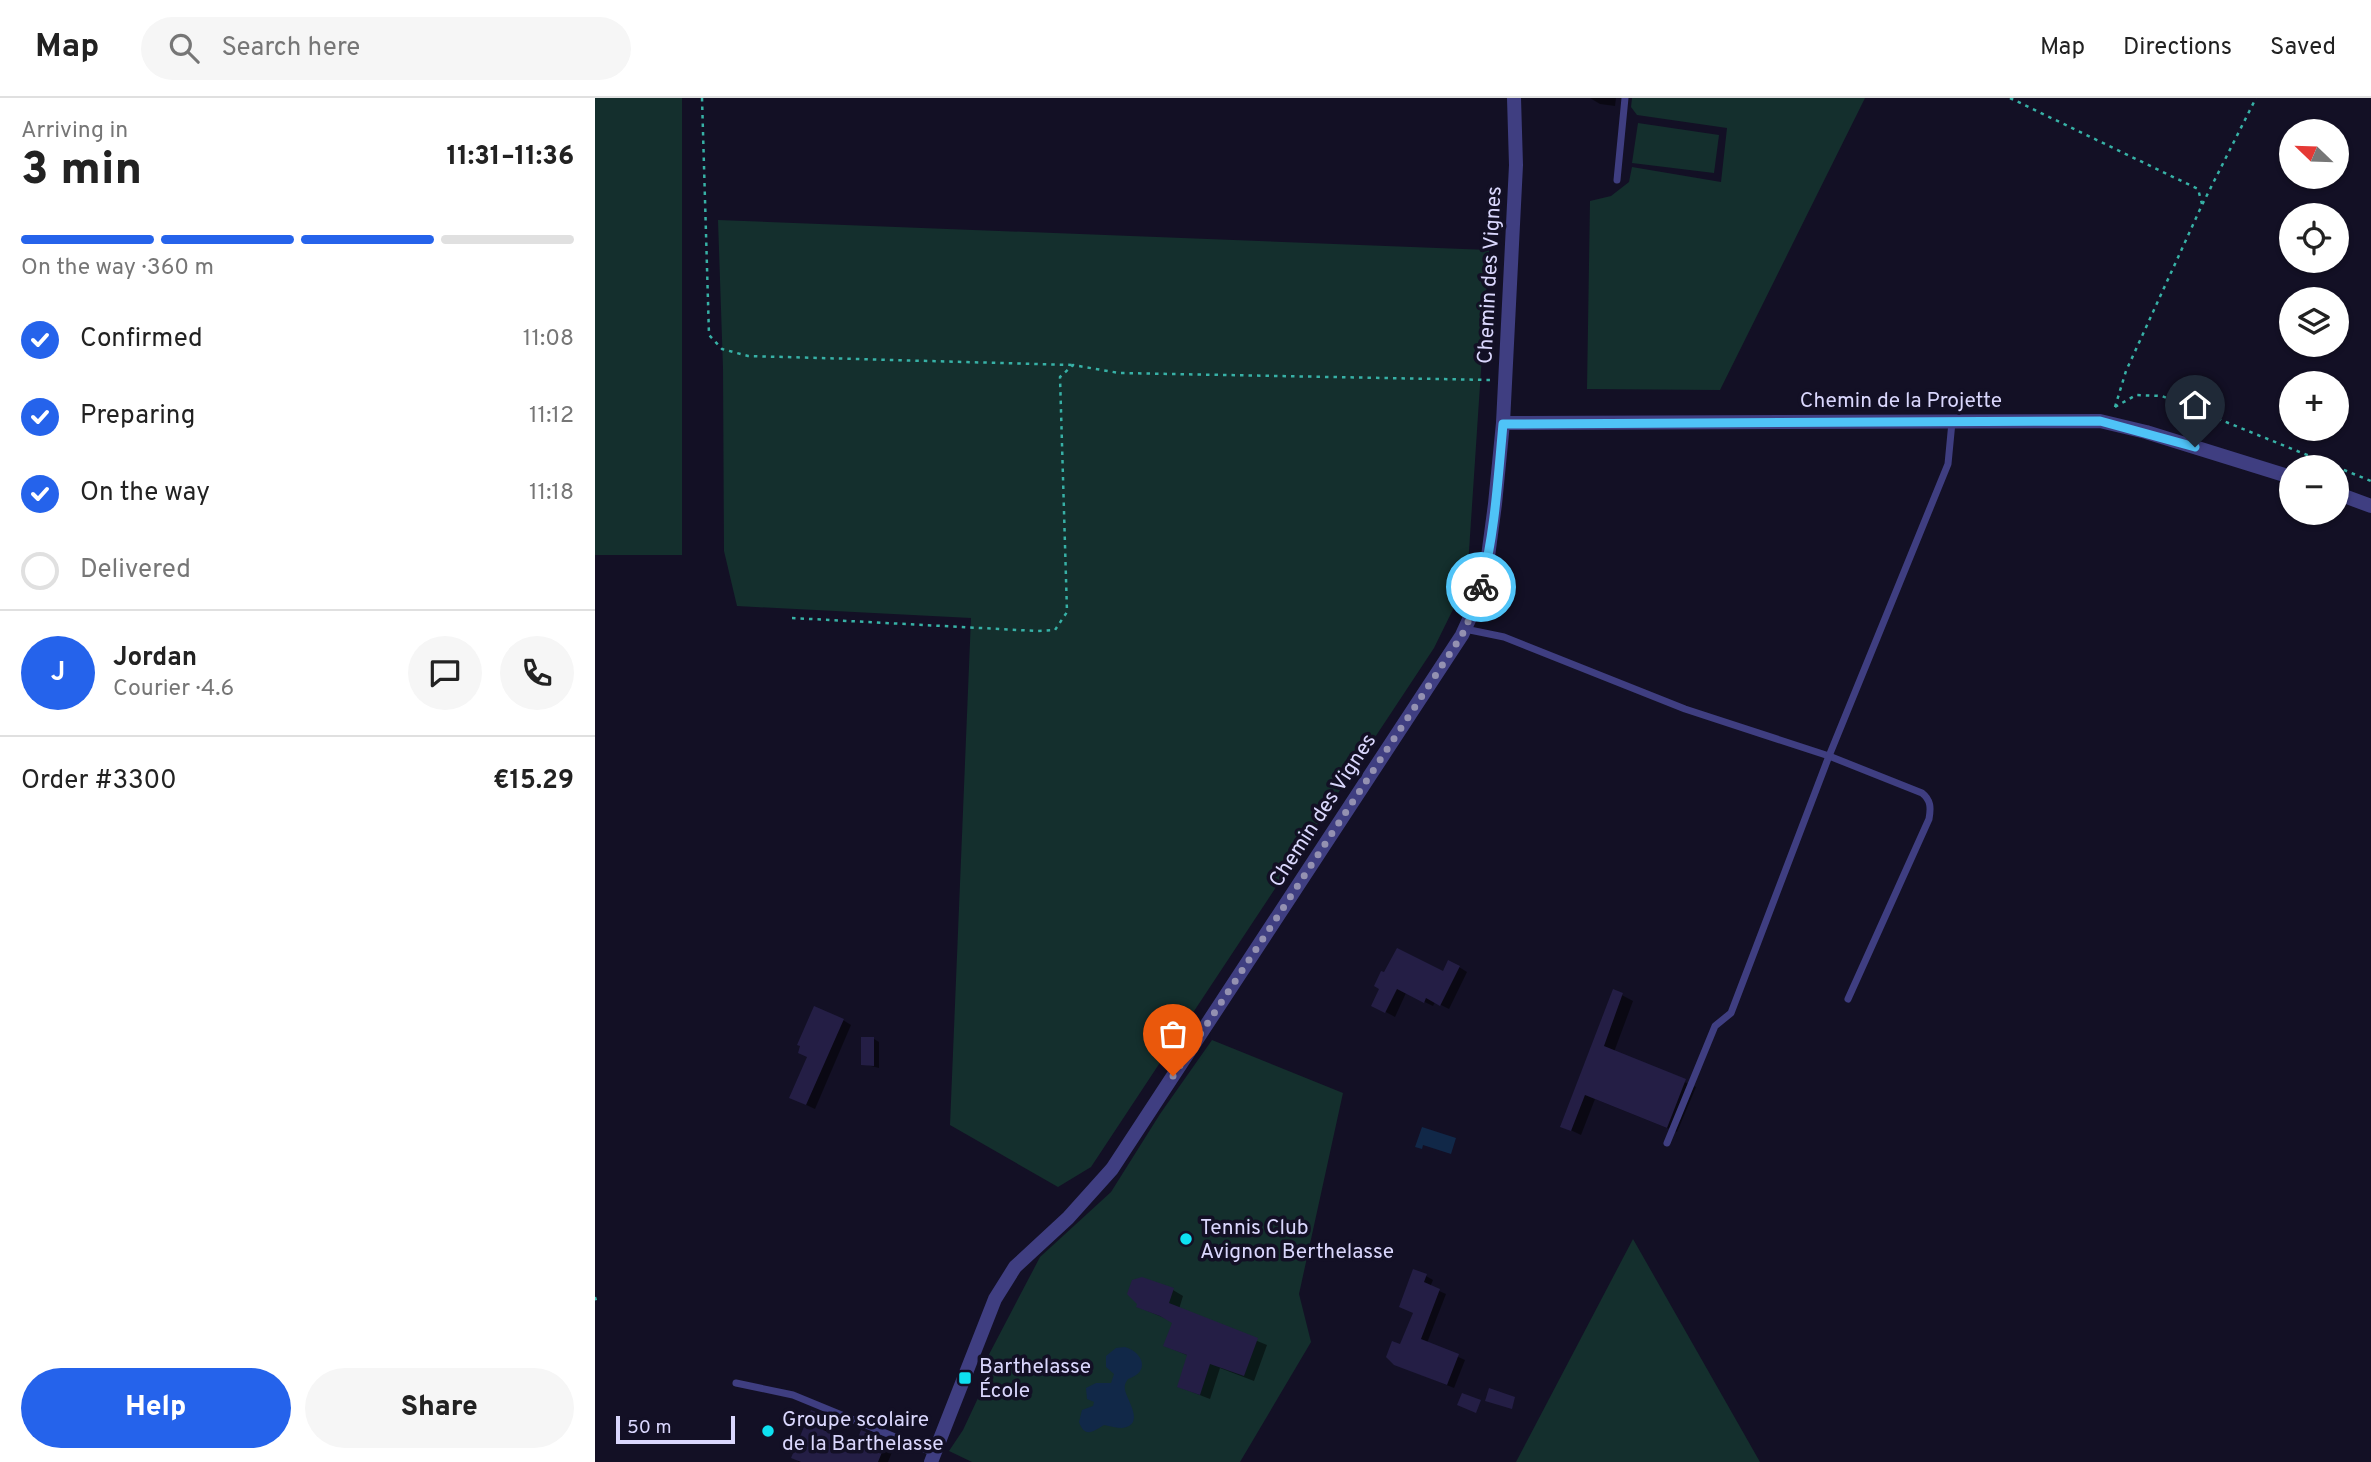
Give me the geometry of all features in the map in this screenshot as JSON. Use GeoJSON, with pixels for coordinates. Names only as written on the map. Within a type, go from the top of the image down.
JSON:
{"type":"FeatureCollection","features":[{"type":"Feature","properties":{"kind":"street","name":"Chemin des Vignes"},"geometry":{"type":"LineString","coordinates":[[933,1457],[995,1298],[1015,1267],[1068,1218],[1112,1169],[1465,628],[1478,600],[1487,564],[1503,424],[1516,166],[1514,98]]}},
{"type":"Feature","properties":{"kind":"street","name":"Chemin de la Projette"},"geometry":{"type":"LineString","coordinates":[[1503,424],[2062,420],[2110,424],[2147,432],[2279,473]]}},
{"type":"Feature","properties":{"kind":"street"},"geometry":{"type":"LineString","coordinates":[[2349,498],[2371,506]]}},
{"type":"Feature","properties":{"kind":"lane"},"geometry":{"type":"LineString","coordinates":[[1616,180],[1625,98]]}},
{"type":"Feature","properties":{"kind":"lane"},"geometry":{"type":"LineString","coordinates":[[1667,1143],[1714,1026],[1731,1013],[1829,756],[1948,464],[1953,421]]}},
{"type":"Feature","properties":{"kind":"lane"},"geometry":{"type":"LineString","coordinates":[[1465,628],[1504,637],[1685,709],[1829,756],[1922,793],[1929,801],[1929,819],[1848,999]]}},
{"type":"Feature","properties":{"kind":"lane"},"geometry":{"type":"LineString","coordinates":[[736,1383],[793,1395],[933,1457]]}},
{"type":"Feature","properties":{"kind":"path"},"geometry":{"type":"LineString","coordinates":[[702,98],[709,335],[722,349],[748,356],[1073,365],[1119,373],[1505,380]]}},
{"type":"Feature","properties":{"kind":"path"},"geometry":{"type":"LineString","coordinates":[[2010,98],[2197,189],[2202,205]]}},
{"type":"Feature","properties":{"kind":"path"},"geometry":{"type":"LineString","coordinates":[[2110,424],[2126,371],[2202,205],[2256,98]]}},
{"type":"Feature","properties":{"kind":"path"},"geometry":{"type":"LineString","coordinates":[[792,618],[1055,630],[1067,612],[1060,377],[1073,365]]}},
{"type":"Feature","properties":{"kind":"path"},"geometry":{"type":"LineString","coordinates":[[2115,408],[2136,395],[2162,396],[2371,481]]}},
{"type":"Feature","properties":{"kind":"green space"},"geometry":{"type":"Polygon","coordinates":[[[595,98],[682,98],[682,555],[595,555],[595,98]]]}},
{"type":"Feature","properties":{"kind":"green space"},"geometry":{"type":"Polygon","coordinates":[[[1632,98],[1865,98],[1720,390],[1587,389],[1590,201],[1611,196],[1629,182],[1632,167],[1721,182],[1727,128],[1637,115],[1631,107],[1632,98]]]}},
{"type":"Feature","properties":{"kind":"green space"},"geometry":{"type":"Polygon","coordinates":[[[1638,123],[1719,135],[1714,173],[1632,163],[1638,123]]]}},
{"type":"Feature","properties":{"kind":"green space"},"geometry":{"type":"Polygon","coordinates":[[[718,220],[1489,250],[1467,581],[1434,648],[1091,1167],[1058,1187],[950,1125],[971,618],[737,606],[724,551],[723,368],[718,220]]]}},
{"type":"Feature","properties":{"kind":"green space","name":"Tennis Club Avignon Berthelasse"},"geometry":{"type":"Polygon","coordinates":[[[1212,1040],[1343,1093],[1299,1294],[1311,1342],[1240,1462],[972,1462],[949,1451],[963,1430],[994,1364],[984,1364],[1040,1257],[1111,1192],[1160,1114],[1212,1040]]]}},
{"type":"Feature","properties":{"kind":"green space"},"geometry":{"type":"Polygon","coordinates":[[[1633,1239],[1760,1462],[1516,1462],[1633,1239]]]}},
{"type":"Feature","properties":{"kind":"water"},"geometry":{"type":"Polygon","coordinates":[[[1422,1127],[1456,1138],[1451,1154],[1423,1145],[1422,1149],[1415,1147],[1422,1127]]]}},
{"type":"Feature","properties":{"kind":"water"},"geometry":{"type":"Polygon","coordinates":[[[1125,1347],[1137,1354],[1142,1363],[1139,1372],[1128,1379],[1125,1385],[1133,1412],[1133,1422],[1122,1428],[1104,1425],[1087,1432],[1079,1422],[1082,1410],[1093,1406],[1094,1402],[1087,1399],[1086,1388],[1096,1383],[1111,1383],[1114,1374],[1106,1367],[1106,1356],[1116,1348],[1125,1347]]]}},
{"type":"Feature","properties":{"kind":"building"},"geometry":{"type":"Polygon","coordinates":[[[1397,948],[1443,971],[1448,960],[1460,966],[1440,1006],[1426,998],[1424,1003],[1397,989],[1385,1013],[1371,1006],[1379,989],[1374,986],[1397,948]]]}},
{"type":"Feature","properties":{"kind":"building"},"geometry":{"type":"Polygon","coordinates":[[[1613,989],[1623,993],[1604,1046],[1686,1079],[1667,1128],[1585,1095],[1571,1131],[1560,1127],[1613,989]]]}},
{"type":"Feature","properties":{"kind":"building"},"geometry":{"type":"Polygon","coordinates":[[[814,1006],[844,1019],[806,1105],[789,1098],[807,1057],[798,1053],[800,1046],[797,1045],[814,1006]]]}},
{"type":"Feature","properties":{"kind":"building"},"geometry":{"type":"Polygon","coordinates":[[[861,1037],[874,1037],[874,1066],[861,1065],[861,1037]]]}},
{"type":"Feature","properties":{"kind":"building"},"geometry":{"type":"Polygon","coordinates":[[[1413,1269],[1427,1274],[1424,1282],[1440,1289],[1421,1339],[1459,1354],[1447,1385],[1394,1365],[1386,1357],[1392,1341],[1400,1344],[1413,1313],[1399,1307],[1413,1269]]]}},
{"type":"Feature","properties":{"kind":"building"},"geometry":{"type":"Polygon","coordinates":[[[1142,1277],[1174,1288],[1169,1303],[1258,1338],[1244,1376],[1210,1364],[1200,1395],[1177,1387],[1187,1355],[1163,1346],[1172,1323],[1136,1307],[1137,1304],[1127,1294],[1132,1280],[1142,1277]]]}},
{"type":"Feature","properties":{"kind":"building"},"geometry":{"type":"Polygon","coordinates":[[[1489,1388],[1515,1397],[1512,1409],[1485,1401],[1489,1388]]]}},
{"type":"Feature","properties":{"kind":"building"},"geometry":{"type":"Polygon","coordinates":[[[1462,1393],[1481,1400],[1476,1413],[1457,1405],[1462,1393]]]}},
{"type":"Feature","properties":{"kind":"building"},"geometry":{"type":"Polygon","coordinates":[[[811,1410],[828,1417],[823,1430],[856,1443],[861,1430],[887,1440],[878,1462],[801,1462],[791,1458],[811,1410]]]}},
{"type":"Feature","properties":{"kind":"way so far"},"geometry":{"type":"LineString","coordinates":[[1173,1076],[1462,635],[1481,587]]}},
{"type":"Feature","properties":{"kind":"place","name":"Tennis Club Avignon Berthelasse"},"geometry":{"type":"Point","coordinates":[1186,1239]}},
{"type":"Feature","properties":{"kind":"place","name":"Barthelasse École"},"geometry":{"type":"Point","coordinates":[965,1378]}},
{"type":"Feature","properties":{"kind":"place","name":"Groupe scolaire de la Barthelasse"},"geometry":{"type":"Point","coordinates":[768,1431]}},
{"type":"Feature","properties":{"kind":"route"},"geometry":{"type":"LineString","coordinates":[[1481,587],[1487,564],[1503,424],[2100,421],[2195,447]]}}]}
